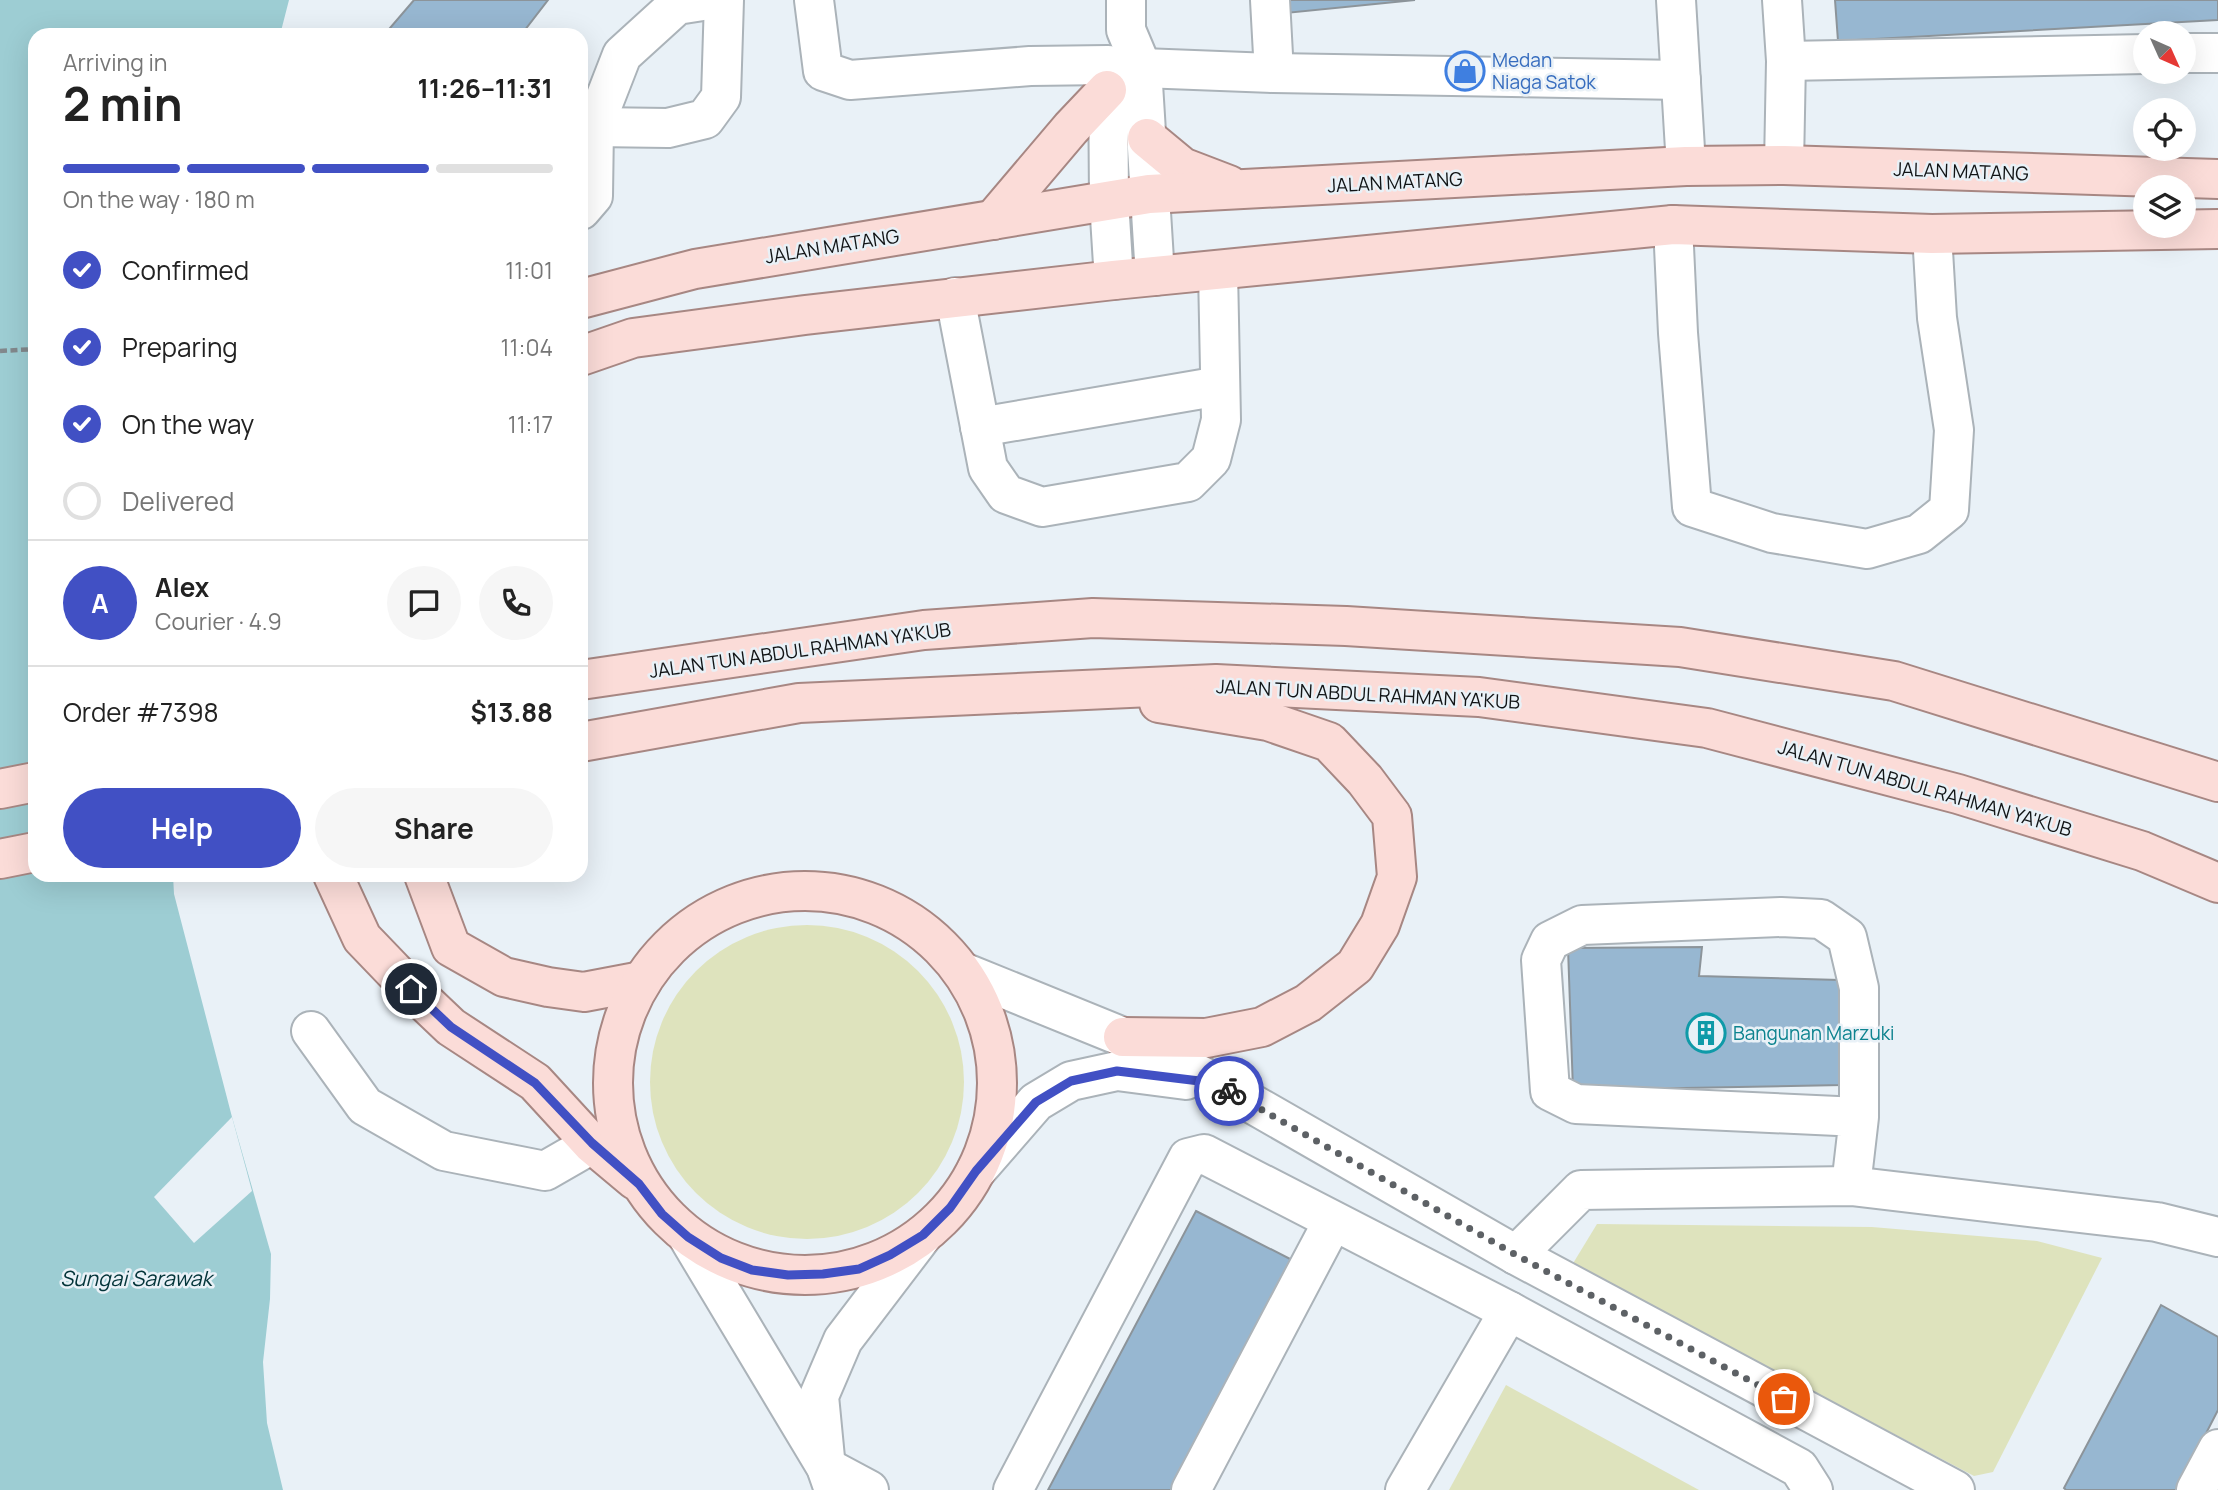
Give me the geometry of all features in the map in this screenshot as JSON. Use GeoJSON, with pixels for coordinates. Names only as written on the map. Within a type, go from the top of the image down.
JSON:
{"type":"FeatureCollection","features":[{"type":"Feature","properties":{"kind":"main road"},"geometry":{"type":"LineString","coordinates":[[993,220],[1119,74]]}},
{"type":"Feature","properties":{"kind":"main road"},"geometry":{"type":"LineString","coordinates":[[1147,138],[1182,167],[1242,190]]}},
{"type":"Feature","properties":{"kind":"main road","name":"JALAN MATANG"},"geometry":{"type":"LineString","coordinates":[[588,297],[695,269],[1149,194],[1686,166],[1784,165],[2218,179]]}},
{"type":"Feature","properties":{"kind":"main road"},"geometry":{"type":"LineString","coordinates":[[588,354],[633,338],[1114,279],[1673,225],[1932,234],[2218,229]]}},
{"type":"Feature","properties":{"kind":"main road","name":"JALAN TUN ABDUL RAHMAN YA'KUB"},"geometry":{"type":"LineString","coordinates":[[588,679],[924,630],[1093,618],[1346,626],[1680,648],[1894,681],[2218,782]]}},
{"type":"Feature","properties":{"kind":"main road","name":"JALAN TUN ABDUL RAHMAN YA'KUB"},"geometry":{"type":"LineString","coordinates":[[588,741],[799,704],[1216,684],[1479,697],[1706,728],[1958,794],[2142,851],[2218,883]]}},
{"type":"Feature","properties":{"kind":"main road"},"geometry":{"type":"LineString","coordinates":[[1082,691],[1268,721],[1329,742],[1365,780],[1392,816],[1397,877],[1380,925],[1355,966],[1308,1003],[1262,1027],[1206,1038],[1124,1037]]}},
{"type":"Feature","properties":{"kind":"main road"},"geometry":{"type":"LineString","coordinates":[[0,789],[28,783]]}},
{"type":"Feature","properties":{"kind":"main road"},"geometry":{"type":"LineString","coordinates":[[0,859],[28,853]]}},
{"type":"Feature","properties":{"kind":"main road"},"geometry":{"type":"LineString","coordinates":[[336,882],[362,938],[451,1027],[535,1083],[592,1143],[639,1184],[662,1214],[688,1237],[721,1258],[752,1270],[788,1275],[859,1269],[890,1255],[923,1235],[950,1208],[976,1171],[992,1136],[999,1103],[1000,1073],[994,1039],[984,1010],[963,972],[938,945],[907,923],[871,904],[840,894],[804,889],[766,893],[727,906],[695,923],[665,950],[642,981],[624,1016],[615,1053],[612,1083],[614,1115],[639,1184]]}},
{"type":"Feature","properties":{"kind":"main road"},"geometry":{"type":"LineString","coordinates":[[427,882],[451,947],[504,977],[584,992],[642,981]]}},
{"type":"Feature","properties":{"kind":"street"},"geometry":{"type":"LineString","coordinates":[[588,202],[593,196],[594,127],[622,55],[677,5],[709,0]]}},
{"type":"Feature","properties":{"kind":"street"},"geometry":{"type":"LineString","coordinates":[[594,127],[668,128],[705,118],[721,97],[724,0]]}},
{"type":"Feature","properties":{"kind":"street"},"geometry":{"type":"LineString","coordinates":[[814,0],[822,71],[850,80],[1030,66],[1119,74],[1275,73],[1681,80]]}},
{"type":"Feature","properties":{"kind":"street"},"geometry":{"type":"LineString","coordinates":[[1269,0],[1275,73]]}},
{"type":"Feature","properties":{"kind":"street"},"geometry":{"type":"LineString","coordinates":[[1675,0],[1686,166]]}},
{"type":"Feature","properties":{"kind":"street"},"geometry":{"type":"LineString","coordinates":[[1782,0],[1786,61],[1784,165]]}},
{"type":"Feature","properties":{"kind":"street"},"geometry":{"type":"LineString","coordinates":[[1114,279],[1109,201],[1126,15]]}},
{"type":"Feature","properties":{"kind":"street"},"geometry":{"type":"LineString","coordinates":[[2196,54],[2218,53]]}},
{"type":"Feature","properties":{"kind":"street"},"geometry":{"type":"LineString","coordinates":[[1786,61],[2133,54]]}},
{"type":"Feature","properties":{"kind":"street"},"geometry":{"type":"LineString","coordinates":[[1119,74],[1147,138],[1155,276]]}},
{"type":"Feature","properties":{"kind":"street"},"geometry":{"type":"LineString","coordinates":[[1673,225],[1678,333],[1692,507],[1772,533],[1867,549],[1919,534],[1950,510],[1954,430],[1937,318],[1932,234]]}},
{"type":"Feature","properties":{"kind":"street"},"geometry":{"type":"LineString","coordinates":[[955,298],[988,468],[1006,494],[1042,507],[1188,482],[1211,459],[1221,421],[1218,271]]}},
{"type":"Feature","properties":{"kind":"street"},"geometry":{"type":"LineString","coordinates":[[980,428],[1220,386]]}},
{"type":"Feature","properties":{"kind":"street"},"geometry":{"type":"LineString","coordinates":[[1851,1186],[1859,1117],[1859,988],[1847,937],[1821,919],[1782,917],[1582,925],[1550,941],[1541,960],[1550,1091],[1557,1096],[1576,1104],[1859,1117]]}},
{"type":"Feature","properties":{"kind":"street"},"geometry":{"type":"LineString","coordinates":[[963,972],[1124,1037],[1216,1083],[1516,1255],[1955,1490]]}},
{"type":"Feature","properties":{"kind":"street"},"geometry":{"type":"LineString","coordinates":[[311,1031],[365,1106],[444,1151],[545,1171],[592,1143]]}},
{"type":"Feature","properties":{"kind":"street"},"geometry":{"type":"LineString","coordinates":[[976,1171],[1036,1102],[1071,1081],[1117,1071],[1216,1083]]}},
{"type":"Feature","properties":{"kind":"street"},"geometry":{"type":"LineString","coordinates":[[1013,1490],[1188,1158],[1205,1154],[1509,1311],[1799,1468],[1813,1490]]}},
{"type":"Feature","properties":{"kind":"street"},"geometry":{"type":"LineString","coordinates":[[1516,1255],[1581,1190],[1851,1186],[2157,1222],[2218,1237]]}},
{"type":"Feature","properties":{"kind":"street"},"geometry":{"type":"LineString","coordinates":[[1191,1490],[1333,1221]]}},
{"type":"Feature","properties":{"kind":"street"},"geometry":{"type":"LineString","coordinates":[[830,1478],[819,1396],[843,1340],[923,1235]]}},
{"type":"Feature","properties":{"kind":"street"},"geometry":{"type":"LineString","coordinates":[[688,1237],[830,1478],[869,1490]]}},
{"type":"Feature","properties":{"kind":"street"},"geometry":{"type":"LineString","coordinates":[[1405,1490],[1509,1311]]}},
{"type":"Feature","properties":{"kind":"street"},"geometry":{"type":"LineString","coordinates":[[2196,1490],[2218,1449]]}},
{"type":"Feature","properties":{"kind":"path"},"geometry":{"type":"LineString","coordinates":[[0,351],[28,349]]}},
{"type":"Feature","properties":{"kind":"green space"},"geometry":{"type":"Polygon","coordinates":[[[807,925],[838,928],[867,937],[894,952],[918,971],[937,995],[952,1022],[961,1051],[964,1082],[961,1113],[952,1142],[937,1169],[918,1193],[894,1212],[867,1227],[838,1236],[807,1239],[776,1236],[747,1227],[720,1212],[696,1193],[677,1169],[662,1142],[653,1113],[650,1082],[653,1051],[662,1022],[677,995],[696,971],[720,952],[747,937],[776,928],[807,925]]]}},
{"type":"Feature","properties":{"kind":"green space"},"geometry":{"type":"Polygon","coordinates":[[[1597,1224],[1872,1227],[2037,1241],[2102,1258],[1993,1472],[1974,1476],[1572,1265],[1597,1224]]]}},
{"type":"Feature","properties":{"kind":"green space"},"geometry":{"type":"Polygon","coordinates":[[[1506,1385],[1699,1490],[1449,1490],[1506,1385]]]}},
{"type":"Feature","properties":{"kind":"water","name":"Sungai Sarawak"},"geometry":{"type":"Polygon","coordinates":[[[0,0],[289,0],[282,28],[28,28],[28,882],[173,882],[174,894],[232,1117],[271,1254],[270,1299],[263,1362],[267,1423],[283,1490],[0,1490],[0,0]]]}},
{"type":"Feature","properties":{"kind":"pier"},"geometry":{"type":"Polygon","coordinates":[[[232,1117],[252,1191],[194,1243],[154,1197],[232,1117]]]}},
{"type":"Feature","properties":{"kind":"building"},"geometry":{"type":"Polygon","coordinates":[[[414,0],[548,0],[526,28],[390,28],[414,0]]]}},
{"type":"Feature","properties":{"kind":"building"},"geometry":{"type":"Polygon","coordinates":[[[1285,0],[1415,0],[1286,13],[1285,0]]]}},
{"type":"Feature","properties":{"kind":"building"},"geometry":{"type":"Polygon","coordinates":[[[1835,0],[2218,0],[2218,20],[2133,21],[2133,25],[1838,41],[1835,0]]]}},
{"type":"Feature","properties":{"kind":"building","name":"Bangunan Marzuki"},"geometry":{"type":"Polygon","coordinates":[[[1702,947],[1699,976],[1839,980],[1842,1085],[1573,1090],[1568,948],[1702,947]]]}},
{"type":"Feature","properties":{"kind":"building"},"geometry":{"type":"Polygon","coordinates":[[[1196,1211],[1296,1262],[1174,1490],[1048,1490],[1196,1211]]]}},
{"type":"Feature","properties":{"kind":"building"},"geometry":{"type":"Polygon","coordinates":[[[2161,1305],[2218,1337],[2218,1410],[2177,1490],[2066,1490],[2064,1488],[2161,1305]]]}},
{"type":"Feature","properties":{"kind":"way so far"},"geometry":{"type":"LineString","coordinates":[[1229,1091],[1516,1255],[1784,1399]]}},
{"type":"Feature","properties":{"kind":"place","name":"Medan Niaga Satok"},"geometry":{"type":"Point","coordinates":[1465,71]}},
{"type":"Feature","properties":{"kind":"place","name":"Bangunan Marzuki"},"geometry":{"type":"Point","coordinates":[1706,1033]}},
{"type":"Feature","properties":{"kind":"route"},"geometry":{"type":"LineString","coordinates":[[411,989],[451,1027],[535,1083],[592,1143],[639,1184],[662,1214],[688,1237],[721,1258],[752,1270],[788,1275],[859,1269],[890,1255],[923,1235],[950,1208],[976,1171],[1036,1102],[1071,1081],[1117,1071],[1216,1083],[1229,1091]]}}]}
